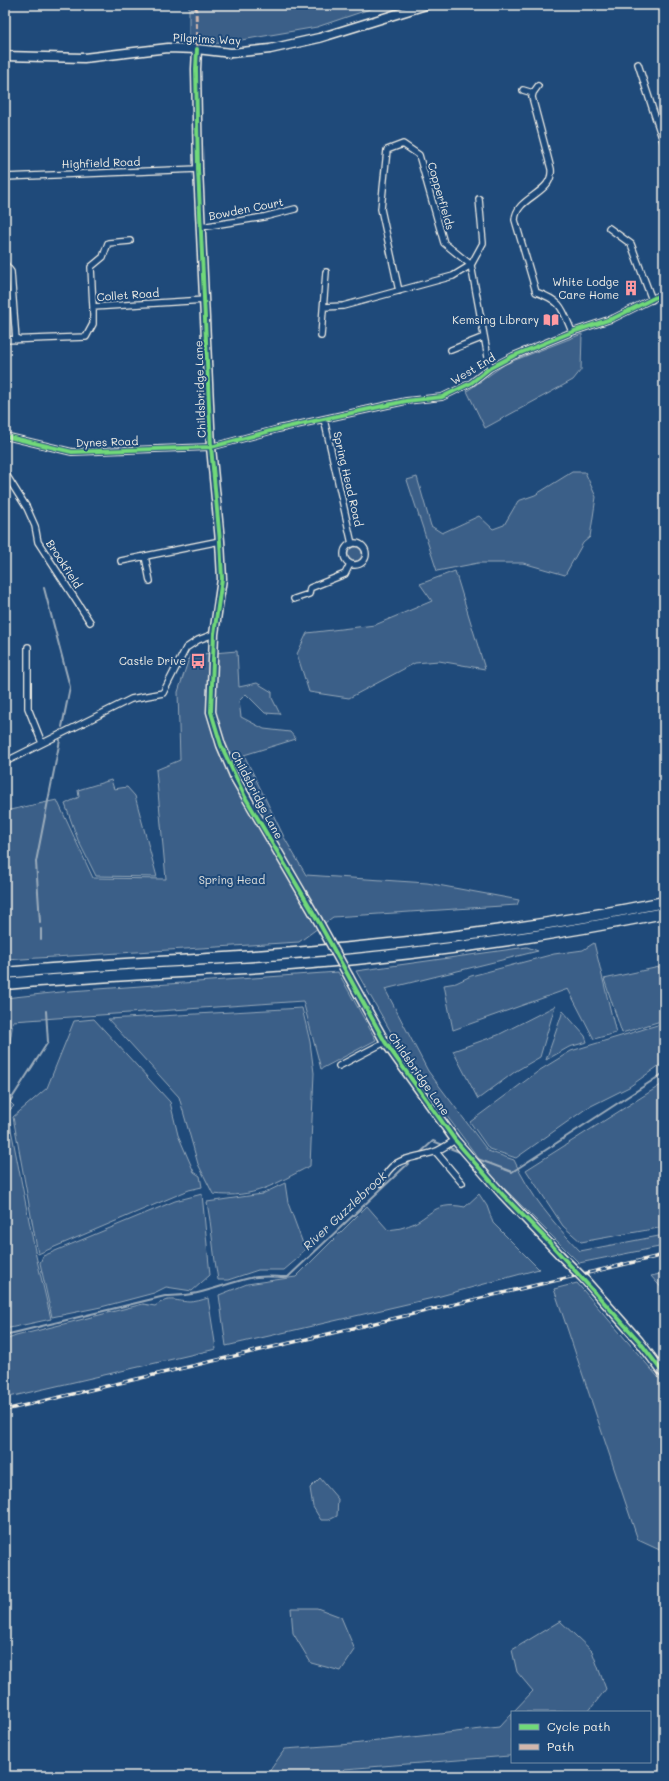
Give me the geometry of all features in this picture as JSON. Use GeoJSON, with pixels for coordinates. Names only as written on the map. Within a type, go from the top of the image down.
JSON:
{"type":"FeatureCollection","features":[{"type":"Feature","properties":{"kind":"highway"},"geometry":{"type":"LineString","coordinates":[[5,973],[295,953],[384,944],[537,924],[664,902]]}},
{"type":"Feature","properties":{"kind":"highway"},"geometry":{"type":"LineString","coordinates":[[5,984],[273,966],[405,954],[543,935],[664,913]]}},
{"type":"Feature","properties":{"kind":"street","name":"Pilgrims Way"},"geometry":{"type":"LineString","coordinates":[[5,56],[84,58],[168,48],[197,49],[230,54],[270,49],[319,38],[426,5]]}},
{"type":"Feature","properties":{"kind":"street","name":"Childsbridge Lane"},"geometry":{"type":"LineString","coordinates":[[197,49],[198,169],[211,447],[222,579],[214,634],[211,712],[221,745],[245,797],[317,919],[385,1042],[455,1140],[502,1194],[585,1280],[639,1341],[664,1374]]}},
{"type":"Feature","properties":{"kind":"street"},"geometry":{"type":"LineString","coordinates":[[638,64],[664,144]]}},
{"type":"Feature","properties":{"kind":"street"},"geometry":{"type":"LineString","coordinates":[[538,86],[533,92],[532,97],[552,178],[549,184],[518,209],[515,220],[536,292],[551,297],[562,307],[572,332]]}},
{"type":"Feature","properties":{"kind":"street"},"geometry":{"type":"LineString","coordinates":[[523,90],[533,92]]}},
{"type":"Feature","properties":{"kind":"street","name":"Copperfields"},"geometry":{"type":"LineString","coordinates":[[399,291],[381,208],[387,150],[403,144],[419,155],[444,243],[471,265]]}},
{"type":"Feature","properties":{"kind":"street","name":"Highfield Road"},"geometry":{"type":"LineString","coordinates":[[5,177],[198,169]]}},
{"type":"Feature","properties":{"kind":"street"},"geometry":{"type":"LineString","coordinates":[[324,308],[343,306],[453,276],[471,265],[483,244],[479,199]]}},
{"type":"Feature","properties":{"kind":"street","name":"Bowden Court"},"geometry":{"type":"LineString","coordinates":[[201,227],[264,217],[295,209]]}},
{"type":"Feature","properties":{"kind":"street"},"geometry":{"type":"LineString","coordinates":[[609,228],[631,244],[652,300]]}},
{"type":"Feature","properties":{"kind":"street"},"geometry":{"type":"LineString","coordinates":[[93,307],[91,267],[103,257],[108,243],[130,241]]}},
{"type":"Feature","properties":{"kind":"street"},"geometry":{"type":"LineString","coordinates":[[5,264],[11,272],[16,340]]}},
{"type":"Feature","properties":{"kind":"street"},"geometry":{"type":"LineString","coordinates":[[471,265],[490,368]]}},
{"type":"Feature","properties":{"kind":"street"},"geometry":{"type":"LineString","coordinates":[[321,336],[326,272]]}},
{"type":"Feature","properties":{"kind":"street","name":"West End"},"geometry":{"type":"LineString","coordinates":[[211,447],[278,429],[406,401],[442,397],[471,383],[490,368],[572,332],[614,318],[664,294]]}},
{"type":"Feature","properties":{"kind":"street","name":"Collet Road"},"geometry":{"type":"LineString","coordinates":[[5,340],[86,337],[93,324],[93,307],[205,300]]}},
{"type":"Feature","properties":{"kind":"street"},"geometry":{"type":"LineString","coordinates":[[451,350],[484,337]]}},
{"type":"Feature","properties":{"kind":"street","name":"Spring Head Road"},"geometry":{"type":"LineString","coordinates":[[324,419],[352,544]]}},
{"type":"Feature","properties":{"kind":"street","name":"Dynes Road"},"geometry":{"type":"LineString","coordinates":[[5,436],[72,452],[211,447]]}},
{"type":"Feature","properties":{"kind":"street","name":"Brookfield"},"geometry":{"type":"LineString","coordinates":[[5,473],[35,526],[38,542],[90,622]]}},
{"type":"Feature","properties":{"kind":"street"},"geometry":{"type":"LineString","coordinates":[[121,561],[220,542]]}},
{"type":"Feature","properties":{"kind":"street","name":"Spring Head Road"},"geometry":{"type":"LineString","coordinates":[[352,544],[362,545],[366,555],[361,564],[350,564],[345,559],[344,552],[348,546],[352,544]]}},
{"type":"Feature","properties":{"kind":"street"},"geometry":{"type":"LineString","coordinates":[[145,556],[150,580]]}},
{"type":"Feature","properties":{"kind":"street"},"geometry":{"type":"LineString","coordinates":[[294,599],[309,594],[310,588],[345,574],[350,564]]}},
{"type":"Feature","properties":{"kind":"street"},"geometry":{"type":"LineString","coordinates":[[5,762],[131,699],[163,693],[186,648],[198,640],[214,634]]}},
{"type":"Feature","properties":{"kind":"street"},"geometry":{"type":"LineString","coordinates":[[28,647],[28,708],[42,744]]}},
{"type":"Feature","properties":{"kind":"street"},"geometry":{"type":"LineString","coordinates":[[339,1066],[385,1042]]}},
{"type":"Feature","properties":{"kind":"street"},"geometry":{"type":"LineString","coordinates":[[381,1183],[387,1170],[397,1162],[436,1152],[455,1140]]}},
{"type":"Feature","properties":{"kind":"street"},"geometry":{"type":"LineString","coordinates":[[436,1152],[462,1184]]}},
{"type":"Feature","properties":{"kind":"green space"},"geometry":{"type":"Polygon","coordinates":[[[189,5],[382,5],[317,27],[224,43],[189,44],[189,5]]]}},
{"type":"Feature","properties":{"kind":"green space"},"geometry":{"type":"Polygon","coordinates":[[[5,268],[9,273],[12,337],[5,337],[5,268]]]}},
{"type":"Feature","properties":{"kind":"green space"},"geometry":{"type":"Polygon","coordinates":[[[582,334],[581,370],[573,380],[485,428],[467,391],[505,364],[582,334]]]}},
{"type":"Feature","properties":{"kind":"green space"},"geometry":{"type":"Polygon","coordinates":[[[572,472],[585,472],[596,497],[590,537],[583,543],[565,575],[523,563],[478,563],[437,571],[407,480],[417,477],[431,526],[442,533],[479,516],[493,529],[504,525],[518,501],[535,495],[572,472]]]}},
{"type":"Feature","properties":{"kind":"green space"},"geometry":{"type":"Polygon","coordinates":[[[355,547],[360,549],[362,554],[360,559],[355,561],[350,559],[348,554],[350,549],[355,547]]]}},
{"type":"Feature","properties":{"kind":"green space"},"geometry":{"type":"Polygon","coordinates":[[[455,571],[485,669],[439,661],[415,663],[349,698],[309,692],[297,654],[307,633],[375,625],[432,601],[420,584],[455,571]]]}},
{"type":"Feature","properties":{"kind":"green space","name":"Spring Head"},"geometry":{"type":"Polygon","coordinates":[[[237,651],[239,687],[257,683],[272,692],[272,698],[280,714],[265,713],[246,694],[239,701],[241,717],[264,729],[290,732],[296,739],[244,755],[285,839],[306,875],[427,883],[519,900],[517,905],[333,917],[299,942],[5,960],[5,811],[57,800],[93,878],[166,879],[156,770],[180,760],[178,692],[190,655],[237,651]]]}},
{"type":"Feature","properties":{"kind":"green space"},"geometry":{"type":"Polygon","coordinates":[[[111,780],[114,789],[127,787],[135,796],[157,877],[96,876],[78,840],[65,804],[79,797],[78,790],[111,780]]]}},
{"type":"Feature","properties":{"kind":"green space"},"geometry":{"type":"Polygon","coordinates":[[[594,943],[616,1033],[594,1039],[568,989],[453,1030],[444,985],[456,983],[471,976],[554,954],[583,950],[594,943]]]}},
{"type":"Feature","properties":{"kind":"green space"},"geometry":{"type":"Polygon","coordinates":[[[527,947],[538,951],[385,989],[428,1071],[488,1151],[514,1160],[535,1197],[561,1231],[580,1251],[664,1235],[664,1246],[579,1263],[491,1175],[414,1072],[356,971],[527,947]]]}},
{"type":"Feature","properties":{"kind":"green space"},"geometry":{"type":"Polygon","coordinates":[[[664,966],[664,1020],[622,1033],[604,979],[664,966]]]}},
{"type":"Feature","properties":{"kind":"green space"},"geometry":{"type":"Polygon","coordinates":[[[338,972],[376,1040],[321,1069],[303,1001],[13,1021],[5,1078],[5,998],[70,991],[338,972]]]}},
{"type":"Feature","properties":{"kind":"green space"},"geometry":{"type":"Polygon","coordinates":[[[555,1006],[540,1057],[516,1071],[478,1099],[453,1051],[498,1035],[555,1006]]]}},
{"type":"Feature","properties":{"kind":"green space"},"geometry":{"type":"Polygon","coordinates":[[[302,1008],[310,1042],[314,1073],[310,1166],[264,1189],[241,1194],[213,1194],[198,1164],[179,1097],[108,1019],[302,1008]]]}},
{"type":"Feature","properties":{"kind":"green space"},"geometry":{"type":"Polygon","coordinates":[[[563,1011],[585,1036],[587,1042],[569,1047],[546,1060],[563,1011]]]}},
{"type":"Feature","properties":{"kind":"green space"},"geometry":{"type":"Polygon","coordinates":[[[94,1019],[170,1102],[178,1135],[194,1172],[200,1176],[202,1187],[189,1190],[38,1254],[13,1117],[47,1088],[74,1021],[94,1019]]]}},
{"type":"Feature","properties":{"kind":"green space"},"geometry":{"type":"Polygon","coordinates":[[[664,1023],[664,1062],[629,1087],[587,1108],[516,1158],[489,1149],[470,1122],[540,1070],[571,1051],[664,1023]]]}},
{"type":"Feature","properties":{"kind":"green space"},"geometry":{"type":"Polygon","coordinates":[[[664,1083],[664,1227],[581,1242],[563,1226],[526,1170],[664,1083]]]}},
{"type":"Feature","properties":{"kind":"green space"},"geometry":{"type":"Polygon","coordinates":[[[5,1097],[14,1106],[6,1114],[9,1119],[36,1256],[51,1319],[5,1329],[5,1097]]]}},
{"type":"Feature","properties":{"kind":"green space"},"geometry":{"type":"Polygon","coordinates":[[[285,1183],[288,1203],[305,1249],[297,1259],[284,1270],[258,1270],[228,1280],[218,1280],[207,1202],[262,1194],[285,1183]]]}},
{"type":"Feature","properties":{"kind":"green space"},"geometry":{"type":"Polygon","coordinates":[[[202,1194],[210,1275],[192,1291],[166,1287],[154,1293],[101,1307],[52,1317],[40,1263],[43,1256],[175,1201],[202,1194]]]}},
{"type":"Feature","properties":{"kind":"green space"},"geometry":{"type":"Polygon","coordinates":[[[479,1194],[487,1206],[493,1223],[539,1269],[437,1297],[226,1346],[219,1295],[247,1284],[296,1277],[367,1206],[388,1230],[413,1224],[438,1208],[445,1206],[465,1207],[479,1194]]]}},
{"type":"Feature","properties":{"kind":"green space"},"geometry":{"type":"Polygon","coordinates":[[[664,1273],[664,1291],[651,1276],[664,1273]]]}},
{"type":"Feature","properties":{"kind":"green space"},"geometry":{"type":"Polygon","coordinates":[[[577,1283],[664,1384],[664,1552],[638,1540],[554,1289],[577,1283]]]}},
{"type":"Feature","properties":{"kind":"green space"},"geometry":{"type":"Polygon","coordinates":[[[208,1298],[216,1349],[5,1398],[5,1340],[143,1304],[155,1306],[168,1300],[191,1302],[208,1298]]]}},
{"type":"Feature","properties":{"kind":"green space"},"geometry":{"type":"Polygon","coordinates":[[[320,1478],[338,1499],[337,1516],[329,1520],[321,1520],[313,1507],[310,1488],[320,1478]]]}},
{"type":"Feature","properties":{"kind":"green space"},"geometry":{"type":"Polygon","coordinates":[[[291,1608],[317,1608],[341,1617],[355,1650],[341,1671],[311,1663],[293,1633],[291,1608]]]}},
{"type":"Feature","properties":{"kind":"green space"},"geometry":{"type":"Polygon","coordinates":[[[560,1621],[592,1651],[606,1689],[589,1711],[514,1711],[533,1691],[517,1672],[512,1650],[560,1621]]]}},
{"type":"Feature","properties":{"kind":"green space"},"geometry":{"type":"Polygon","coordinates":[[[511,1714],[511,1755],[344,1769],[338,1776],[266,1776],[285,1749],[352,1744],[499,1727],[511,1714]]]}},
{"type":"Feature","properties":{"kind":"waterway"},"geometry":{"type":"LineString","coordinates":[[44,588],[70,687],[62,727]]}},
{"type":"Feature","properties":{"kind":"waterway"},"geometry":{"type":"LineString","coordinates":[[40,922],[36,862],[60,740]]}},
{"type":"Feature","properties":{"kind":"waterway"},"geometry":{"type":"LineString","coordinates":[[41,929],[41,939]]}},
{"type":"Feature","properties":{"kind":"waterway"},"geometry":{"type":"LineString","coordinates":[[5,1109],[48,1042],[46,1011]]}},
{"type":"Feature","properties":{"kind":"waterway","name":"River Guzzlebrook"},"geometry":{"type":"LineString","coordinates":[[475,1158],[512,1172],[664,1073]]}},
{"type":"Feature","properties":{"kind":"waterway","name":"River Guzzlebrook"},"geometry":{"type":"LineString","coordinates":[[419,1154],[433,1141],[443,1145]]}},
{"type":"Feature","properties":{"kind":"waterway","name":"River Guzzlebrook"},"geometry":{"type":"LineString","coordinates":[[447,1147],[462,1153]]}},
{"type":"Feature","properties":{"kind":"waterway","name":"River Guzzlebrook"},"geometry":{"type":"LineString","coordinates":[[5,1335],[165,1296],[199,1293],[254,1277],[288,1277],[413,1159]]}},
{"type":"Feature","properties":{"kind":"railway"},"geometry":{"type":"LineString","coordinates":[[5,1410],[664,1255]]}},
{"type":"Feature","properties":{"kind":"marked path"},"geometry":{"type":"LineString","coordinates":[[196,5],[197,49]]}},
{"type":"Feature","properties":{"kind":"cycle path"},"geometry":{"type":"LineString","coordinates":[[197,49],[198,169],[211,447],[222,579],[214,634],[211,712],[221,745],[245,797],[317,919],[385,1042],[455,1140],[502,1194],[547,1240],[639,1341],[664,1374]]}},
{"type":"Feature","properties":{"kind":"cycle path"},"geometry":{"type":"LineString","coordinates":[[5,436],[72,452],[211,447],[278,429],[406,401],[442,397],[471,383],[490,368],[513,356],[572,332],[614,318],[664,293]]}},
{"type":"Feature","properties":{"kind":"place","name":"White Lodge Care Home"},"geometry":{"type":"Point","coordinates":[631,288]}},
{"type":"Feature","properties":{"kind":"place","name":"Kemsing Library"},"geometry":{"type":"Point","coordinates":[551,320]}},
{"type":"Feature","properties":{"kind":"place","name":"Castle Drive"},"geometry":{"type":"Point","coordinates":[198,661]}}]}
